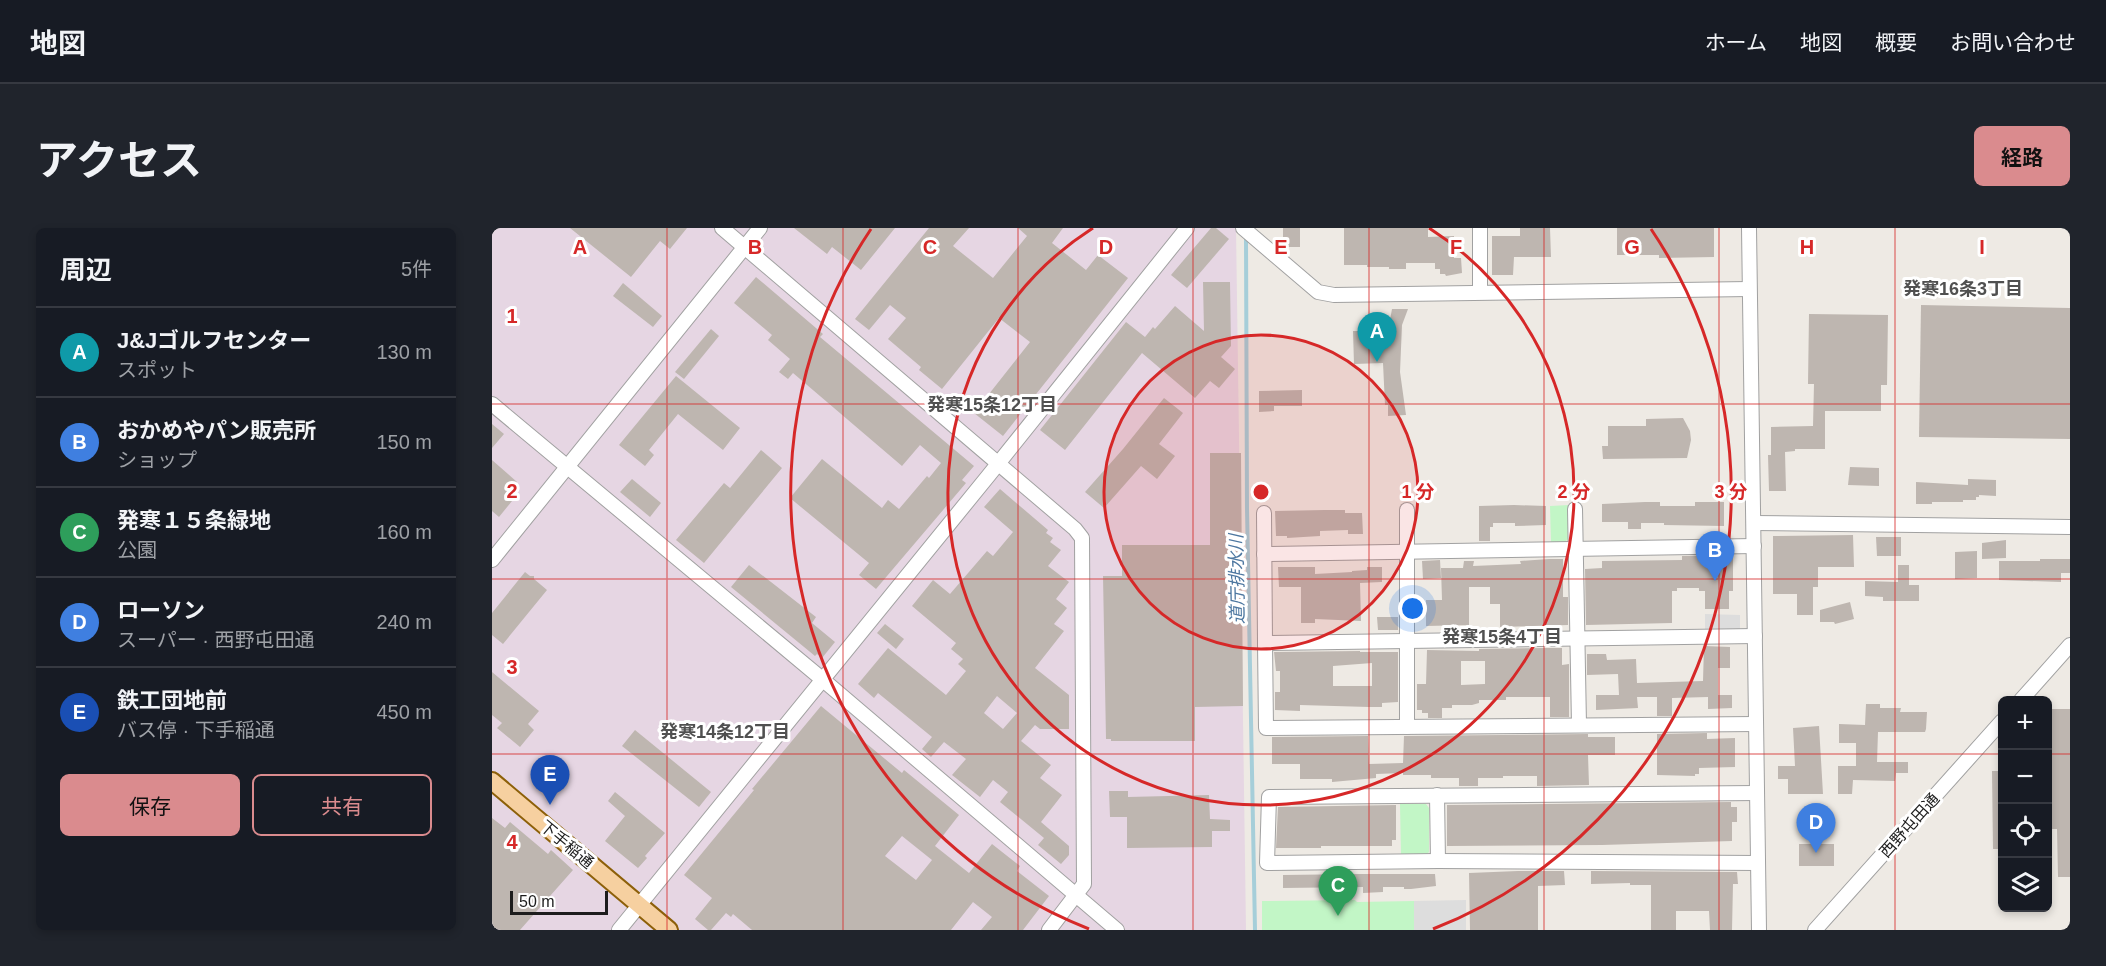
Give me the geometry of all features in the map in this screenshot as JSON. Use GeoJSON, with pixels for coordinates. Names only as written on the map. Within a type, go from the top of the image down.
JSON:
{"type":"FeatureCollection","features":[{"type":"Feature","properties":{"kind":"main road","name":"下手稲通"},"geometry":{"type":"LineString","coordinates":[[492,781],[669,930]]}},
{"type":"Feature","properties":{"kind":"street"},"geometry":{"type":"LineString","coordinates":[[722,228],[999,463],[1075,529],[1082,538],[1084,884],[1048,930]]}},
{"type":"Feature","properties":{"kind":"street"},"geometry":{"type":"LineString","coordinates":[[492,560],[760,228]]}},
{"type":"Feature","properties":{"kind":"street"},"geometry":{"type":"LineString","coordinates":[[619,930],[1187,228]]}},
{"type":"Feature","properties":{"kind":"street"},"geometry":{"type":"LineString","coordinates":[[1480,228],[1480,292]]}},
{"type":"Feature","properties":{"kind":"street"},"geometry":{"type":"LineString","coordinates":[[1749,228],[1758,930]]}},
{"type":"Feature","properties":{"kind":"street"},"geometry":{"type":"LineString","coordinates":[[1254,234],[1318,292],[1334,295],[1749,289]]}},
{"type":"Feature","properties":{"kind":"street"},"geometry":{"type":"LineString","coordinates":[[492,404],[822,679],[1117,930]]}},
{"type":"Feature","properties":{"kind":"street"},"geometry":{"type":"LineString","coordinates":[[1575,509],[1579,725]]}},
{"type":"Feature","properties":{"kind":"street"},"geometry":{"type":"LineString","coordinates":[[1407,510],[1407,727]]}},
{"type":"Feature","properties":{"kind":"street"},"geometry":{"type":"LineString","coordinates":[[1264,513],[1266,728],[1756,724]]}},
{"type":"Feature","properties":{"kind":"street"},"geometry":{"type":"LineString","coordinates":[[1754,523],[2070,527]]}},
{"type":"Feature","properties":{"kind":"street"},"geometry":{"type":"LineString","coordinates":[[1264,554],[1754,546]]}},
{"type":"Feature","properties":{"kind":"street"},"geometry":{"type":"LineString","coordinates":[[1265,643],[1755,636]]}},
{"type":"Feature","properties":{"kind":"street"},"geometry":{"type":"LineString","coordinates":[[2024,696],[2070,645]]}},
{"type":"Feature","properties":{"kind":"street","name":"西野屯田通"},"geometry":{"type":"LineString","coordinates":[[1815,930],[1998,725]]}},
{"type":"Feature","properties":{"kind":"street"},"geometry":{"type":"LineString","coordinates":[[1757,793],[1269,797],[1267,863],[1758,862]]}},
{"type":"Feature","properties":{"kind":"street"},"geometry":{"type":"LineString","coordinates":[[1437,795],[1438,861]]}},
{"type":"Feature","properties":{"kind":"shaded area"},"geometry":{"type":"Polygon","coordinates":[[[492,228],[1236,228],[1246,930],[492,930],[492,228]]]}},
{"type":"Feature","properties":{"kind":"shaded area"},"geometry":{"type":"Polygon","coordinates":[[[1705,614],[1740,615],[1740,629],[1705,629],[1705,614]]]}},
{"type":"Feature","properties":{"kind":"shaded area"},"geometry":{"type":"Polygon","coordinates":[[[1466,900],[1466,930],[1414,930],[1414,901],[1466,900]]]}},
{"type":"Feature","properties":{"kind":"green space"},"geometry":{"type":"Polygon","coordinates":[[[1569,505],[1569,538],[1565,542],[1551,542],[1550,506],[1569,505]]]}},
{"type":"Feature","properties":{"kind":"green space"},"geometry":{"type":"Polygon","coordinates":[[[1400,804],[1426,804],[1429,808],[1429,852],[1425,856],[1401,856],[1400,804]]]}},
{"type":"Feature","properties":{"kind":"green space"},"geometry":{"type":"Polygon","coordinates":[[[1355,900],[1357,902],[1414,901],[1414,930],[1262,930],[1262,901],[1355,900]]]}},
{"type":"Feature","properties":{"kind":"building"},"geometry":{"type":"Polygon","coordinates":[[[570,228],[687,228],[670,249],[660,241],[631,277],[570,228]]]}},
{"type":"Feature","properties":{"kind":"building"},"geometry":{"type":"Polygon","coordinates":[[[794,228],[895,228],[861,270],[832,247],[827,254],[794,228]]]}},
{"type":"Feature","properties":{"kind":"building"},"geometry":{"type":"Polygon","coordinates":[[[929,228],[969,228],[953,246],[993,278],[1027,236],[1018,228],[1063,228],[1052,243],[1086,270],[1098,255],[1128,278],[1003,436],[974,413],[1030,342],[999,318],[942,389],[919,370],[921,367],[888,339],[906,318],[890,305],[869,330],[855,319],[929,228]]]}},
{"type":"Feature","properties":{"kind":"building"},"geometry":{"type":"Polygon","coordinates":[[[1211,228],[1216,228],[1229,239],[1187,288],[1171,275],[1211,228]]]}},
{"type":"Feature","properties":{"kind":"building"},"geometry":{"type":"Polygon","coordinates":[[[1283,228],[1300,228],[1300,247],[1283,247],[1283,228]]]}},
{"type":"Feature","properties":{"kind":"building"},"geometry":{"type":"Polygon","coordinates":[[[1344,228],[1428,228],[1428,237],[1454,236],[1454,258],[1461,258],[1462,273],[1446,276],[1440,274],[1440,269],[1435,269],[1435,263],[1406,263],[1406,269],[1344,265],[1344,228]]]}},
{"type":"Feature","properties":{"kind":"building"},"geometry":{"type":"Polygon","coordinates":[[[1520,228],[1550,228],[1551,257],[1514,257],[1513,275],[1492,275],[1492,236],[1520,236],[1520,228]]]}},
{"type":"Feature","properties":{"kind":"building"},"geometry":{"type":"Polygon","coordinates":[[[1617,228],[1714,228],[1714,257],[1659,258],[1659,255],[1617,255],[1617,228]]]}},
{"type":"Feature","properties":{"kind":"building"},"geometry":{"type":"Polygon","coordinates":[[[756,277],[823,334],[820,337],[974,466],[962,480],[966,483],[876,589],[859,575],[869,563],[790,498],[822,459],[882,508],[888,500],[899,509],[941,463],[920,445],[902,466],[793,373],[788,379],[779,372],[790,359],[768,340],[772,335],[734,303],[756,277]]]}},
{"type":"Feature","properties":{"kind":"building"},"geometry":{"type":"Polygon","coordinates":[[[1203,282],[1230,282],[1231,346],[1221,357],[1235,369],[1219,388],[1210,381],[1195,398],[1142,353],[1065,450],[1040,430],[1126,322],[1145,337],[1175,306],[1204,331],[1203,282]]]}},
{"type":"Feature","properties":{"kind":"building"},"geometry":{"type":"Polygon","coordinates":[[[623,283],[662,316],[653,327],[613,296],[623,283]]]}},
{"type":"Feature","properties":{"kind":"building"},"geometry":{"type":"Polygon","coordinates":[[[1921,305],[2070,308],[2070,439],[1919,437],[1921,305]]]}},
{"type":"Feature","properties":{"kind":"building"},"geometry":{"type":"Polygon","coordinates":[[[1392,309],[1408,309],[1402,325],[1400,372],[1406,415],[1388,416],[1388,405],[1385,405],[1383,363],[1354,364],[1353,331],[1388,331],[1392,309]]]}},
{"type":"Feature","properties":{"kind":"building"},"geometry":{"type":"Polygon","coordinates":[[[1809,314],[1888,315],[1887,385],[1881,385],[1881,411],[1825,411],[1825,449],[1795,449],[1795,451],[1785,452],[1786,491],[1769,491],[1768,455],[1771,455],[1771,427],[1813,426],[1814,384],[1808,384],[1809,314]]]}},
{"type":"Feature","properties":{"kind":"building"},"geometry":{"type":"Polygon","coordinates":[[[711,329],[719,336],[684,379],[675,372],[711,329]]]}},
{"type":"Feature","properties":{"kind":"building"},"geometry":{"type":"Polygon","coordinates":[[[676,376],[740,428],[723,450],[678,414],[649,450],[654,455],[645,466],[619,445],[676,376]]]}},
{"type":"Feature","properties":{"kind":"building"},"geometry":{"type":"Polygon","coordinates":[[[1302,390],[1302,406],[1274,406],[1274,411],[1259,412],[1259,391],[1302,390]]]}},
{"type":"Feature","properties":{"kind":"building"},"geometry":{"type":"Polygon","coordinates":[[[1164,398],[1183,413],[1159,444],[1175,456],[1157,479],[1141,466],[1104,508],[1085,492],[1164,398]]]}},
{"type":"Feature","properties":{"kind":"building"},"geometry":{"type":"Polygon","coordinates":[[[1683,418],[1690,431],[1691,440],[1687,458],[1603,459],[1602,446],[1608,446],[1608,426],[1646,426],[1646,419],[1683,418]]]}},
{"type":"Feature","properties":{"kind":"building"},"geometry":{"type":"Polygon","coordinates":[[[492,424],[504,434],[492,448],[492,424]]]}},
{"type":"Feature","properties":{"kind":"building"},"geometry":{"type":"Polygon","coordinates":[[[761,450],[782,468],[704,563],[676,540],[724,483],[730,488],[761,450]]]}},
{"type":"Feature","properties":{"kind":"building"},"geometry":{"type":"Polygon","coordinates":[[[1210,453],[1241,453],[1243,706],[1195,707],[1195,741],[1111,741],[1111,739],[1106,739],[1103,576],[1122,576],[1122,545],[1210,545],[1210,453]]]}},
{"type":"Feature","properties":{"kind":"building"},"geometry":{"type":"Polygon","coordinates":[[[492,460],[517,482],[516,496],[499,517],[492,511],[492,460]]]}},
{"type":"Feature","properties":{"kind":"building"},"geometry":{"type":"Polygon","coordinates":[[[1850,467],[1879,468],[1879,486],[1848,485],[1850,467]]]}},
{"type":"Feature","properties":{"kind":"building"},"geometry":{"type":"Polygon","coordinates":[[[632,479],[661,503],[650,517],[620,492],[632,479]]]}},
{"type":"Feature","properties":{"kind":"building"},"geometry":{"type":"Polygon","coordinates":[[[1968,479],[1996,480],[1996,496],[1979,495],[1976,500],[1963,500],[1963,502],[1916,504],[1916,482],[1968,485],[1968,479]]]}},
{"type":"Feature","properties":{"kind":"building"},"geometry":{"type":"Polygon","coordinates":[[[1000,489],[1048,530],[1046,533],[1053,538],[1050,542],[1061,550],[1048,566],[1069,582],[1056,599],[1067,608],[1054,624],[1064,631],[1035,668],[1069,695],[1069,729],[1040,729],[1035,725],[1021,741],[1051,765],[1040,778],[1062,795],[1041,822],[1069,846],[1069,855],[1061,864],[1038,845],[1044,838],[1000,802],[1008,792],[993,780],[980,797],[952,775],[966,759],[944,742],[931,757],[922,749],[932,737],[878,693],[874,698],[858,684],[888,648],[946,695],[966,671],[958,664],[963,659],[951,649],[956,643],[912,606],[933,580],[950,594],[987,551],[993,556],[1013,532],[984,507],[1000,489]],[[997,696],[984,713],[1003,729],[1017,713],[997,696]]]}},
{"type":"Feature","properties":{"kind":"building"},"geometry":{"type":"Polygon","coordinates":[[[1660,502],[1660,506],[1695,506],[1695,502],[1724,502],[1724,526],[1641,523],[1641,529],[1628,529],[1628,522],[1602,522],[1602,504],[1660,502]]]}},
{"type":"Feature","properties":{"kind":"building"},"geometry":{"type":"Polygon","coordinates":[[[1479,506],[1546,506],[1546,525],[1515,526],[1515,523],[1493,523],[1493,527],[1490,527],[1490,541],[1479,541],[1479,506]]]}},
{"type":"Feature","properties":{"kind":"building"},"geometry":{"type":"Polygon","coordinates":[[[1345,510],[1345,513],[1362,513],[1363,534],[1348,534],[1348,530],[1320,531],[1320,536],[1287,538],[1287,536],[1276,536],[1275,511],[1345,510]]]}},
{"type":"Feature","properties":{"kind":"building"},"geometry":{"type":"Polygon","coordinates":[[[1853,535],[1854,567],[1818,567],[1818,587],[1813,587],[1813,615],[1797,615],[1797,594],[1773,594],[1773,536],[1853,535]]]}},
{"type":"Feature","properties":{"kind":"building"},"geometry":{"type":"Polygon","coordinates":[[[1876,537],[1901,537],[1901,556],[1877,556],[1876,537]]]}},
{"type":"Feature","properties":{"kind":"building"},"geometry":{"type":"Polygon","coordinates":[[[2006,540],[2006,558],[1982,559],[1982,543],[2006,540]]]}},
{"type":"Feature","properties":{"kind":"building"},"geometry":{"type":"Polygon","coordinates":[[[1977,551],[1977,578],[1955,579],[1955,552],[1977,551]]]}},
{"type":"Feature","properties":{"kind":"building"},"geometry":{"type":"Polygon","coordinates":[[[1733,555],[1733,591],[1729,591],[1729,609],[1705,609],[1705,591],[1699,591],[1699,588],[1677,588],[1677,591],[1672,591],[1672,623],[1586,625],[1585,569],[1602,568],[1602,561],[1682,560],[1682,556],[1733,555]]]}},
{"type":"Feature","properties":{"kind":"building"},"geometry":{"type":"Polygon","coordinates":[[[1563,559],[1563,597],[1568,597],[1568,625],[1500,627],[1500,604],[1490,604],[1490,587],[1469,587],[1469,625],[1426,626],[1426,600],[1442,600],[1441,568],[1463,568],[1464,561],[1474,561],[1473,566],[1521,564],[1520,561],[1563,559]]]}},
{"type":"Feature","properties":{"kind":"building"},"geometry":{"type":"Polygon","coordinates":[[[2040,559],[2070,559],[2070,573],[2061,573],[2061,582],[1999,580],[1999,561],[2040,561],[2040,559]]]}},
{"type":"Feature","properties":{"kind":"building"},"geometry":{"type":"Polygon","coordinates":[[[1440,560],[1441,578],[1423,579],[1422,561],[1440,560]]]}},
{"type":"Feature","properties":{"kind":"building"},"geometry":{"type":"Polygon","coordinates":[[[749,565],[816,617],[812,623],[835,642],[822,658],[817,654],[815,656],[731,587],[749,565]]]}},
{"type":"Feature","properties":{"kind":"building"},"geometry":{"type":"Polygon","coordinates":[[[1898,565],[1909,565],[1909,585],[1919,585],[1919,601],[1883,601],[1883,597],[1865,596],[1865,581],[1898,582],[1898,565]]]}},
{"type":"Feature","properties":{"kind":"building"},"geometry":{"type":"Polygon","coordinates":[[[1278,567],[1315,567],[1315,574],[1352,572],[1367,570],[1367,567],[1382,567],[1382,582],[1360,583],[1361,621],[1315,619],[1315,623],[1301,623],[1301,587],[1279,587],[1278,567]]]}},
{"type":"Feature","properties":{"kind":"building"},"geometry":{"type":"Polygon","coordinates":[[[525,572],[534,576],[534,579],[547,590],[503,644],[492,635],[492,613],[525,572]]]}},
{"type":"Feature","properties":{"kind":"building"},"geometry":{"type":"Polygon","coordinates":[[[1850,602],[1854,619],[1835,624],[1834,622],[1820,622],[1820,610],[1850,602]]]}},
{"type":"Feature","properties":{"kind":"building"},"geometry":{"type":"Polygon","coordinates":[[[1377,617],[1398,617],[1398,630],[1378,630],[1377,617]]]}},
{"type":"Feature","properties":{"kind":"building"},"geometry":{"type":"Polygon","coordinates":[[[885,624],[904,639],[896,649],[877,633],[885,624]]]}},
{"type":"Feature","properties":{"kind":"building"},"geometry":{"type":"Polygon","coordinates":[[[1704,646],[1730,647],[1730,668],[1718,668],[1718,695],[1732,695],[1732,708],[1708,709],[1708,697],[1672,698],[1672,716],[1657,716],[1657,697],[1637,697],[1638,708],[1596,710],[1596,695],[1619,695],[1618,674],[1587,675],[1587,654],[1606,654],[1607,660],[1636,659],[1637,683],[1703,681],[1704,646]]]}},
{"type":"Feature","properties":{"kind":"building"},"geometry":{"type":"Polygon","coordinates":[[[1562,648],[1562,665],[1569,664],[1569,717],[1550,717],[1550,697],[1506,697],[1506,700],[1479,700],[1479,703],[1472,705],[1452,705],[1452,708],[1442,708],[1442,718],[1428,718],[1428,713],[1417,710],[1417,684],[1426,684],[1427,650],[1479,651],[1479,649],[1562,648]],[[1461,661],[1461,685],[1485,684],[1485,661],[1461,661]]]}},
{"type":"Feature","properties":{"kind":"building"},"geometry":{"type":"Polygon","coordinates":[[[1274,652],[1398,652],[1398,702],[1382,703],[1382,707],[1300,705],[1300,711],[1275,710],[1275,692],[1280,692],[1280,671],[1276,671],[1274,652]],[[1372,663],[1333,666],[1333,686],[1372,686],[1372,663]]]}},
{"type":"Feature","properties":{"kind":"building"},"geometry":{"type":"Polygon","coordinates":[[[492,672],[539,711],[528,724],[534,730],[520,747],[497,728],[502,723],[492,715],[492,672]]]}},
{"type":"Feature","properties":{"kind":"building"},"geometry":{"type":"Polygon","coordinates":[[[1866,704],[1880,704],[1880,708],[1901,708],[1900,712],[1927,712],[1926,729],[1925,732],[1878,732],[1877,762],[1908,762],[1908,773],[1896,773],[1895,781],[1853,780],[1852,794],[1838,794],[1838,766],[1856,766],[1856,743],[1839,743],[1839,724],[1865,725],[1866,704]]]}},
{"type":"Feature","properties":{"kind":"building"},"geometry":{"type":"Polygon","coordinates":[[[821,706],[902,773],[904,770],[959,815],[935,846],[969,873],[992,844],[1020,866],[1017,871],[1049,896],[1023,930],[981,930],[992,917],[973,902],[951,930],[752,930],[733,914],[731,917],[726,913],[711,930],[708,930],[695,919],[712,898],[684,875],[754,790],[752,789],[821,706]],[[902,836],[885,856],[916,880],[932,860],[902,836]]]}},
{"type":"Feature","properties":{"kind":"building"},"geometry":{"type":"Polygon","coordinates":[[[2052,709],[2070,709],[2070,877],[2058,877],[2057,829],[2052,829],[2052,709]]]}},
{"type":"Feature","properties":{"kind":"building"},"geometry":{"type":"Polygon","coordinates":[[[1819,726],[1823,794],[1788,794],[1788,779],[1778,779],[1778,766],[1795,766],[1793,728],[1819,726]]]}},
{"type":"Feature","properties":{"kind":"building"},"geometry":{"type":"Polygon","coordinates":[[[635,730],[711,792],[699,807],[622,746],[635,730]]]}},
{"type":"Feature","properties":{"kind":"building"},"geometry":{"type":"Polygon","coordinates":[[[1707,733],[1707,739],[1735,738],[1735,767],[1699,768],[1699,774],[1695,776],[1657,775],[1657,734],[1707,733]]]}},
{"type":"Feature","properties":{"kind":"building"},"geometry":{"type":"Polygon","coordinates":[[[1588,734],[1588,737],[1615,737],[1615,755],[1588,755],[1589,785],[1537,786],[1537,776],[1503,776],[1503,778],[1478,778],[1478,786],[1459,786],[1459,778],[1431,778],[1431,775],[1403,775],[1403,773],[1376,774],[1376,778],[1332,782],[1332,779],[1300,779],[1300,764],[1272,764],[1272,737],[1368,736],[1369,764],[1403,763],[1404,736],[1588,734]]]}},
{"type":"Feature","properties":{"kind":"building"},"geometry":{"type":"Polygon","coordinates":[[[1992,771],[1998,771],[1998,849],[1993,849],[1992,771]]]}},
{"type":"Feature","properties":{"kind":"building"},"geometry":{"type":"Polygon","coordinates":[[[1109,791],[1128,791],[1128,797],[1209,795],[1210,819],[1230,820],[1230,831],[1212,831],[1212,847],[1127,848],[1127,817],[1110,817],[1109,791]]]}},
{"type":"Feature","properties":{"kind":"building"},"geometry":{"type":"Polygon","coordinates":[[[615,792],[665,833],[638,868],[605,841],[625,816],[608,801],[615,792]]]}},
{"type":"Feature","properties":{"kind":"building"},"geometry":{"type":"Polygon","coordinates":[[[1731,802],[1731,807],[1737,807],[1737,822],[1732,822],[1732,841],[1447,846],[1447,805],[1731,802]]]}},
{"type":"Feature","properties":{"kind":"building"},"geometry":{"type":"Polygon","coordinates":[[[1396,805],[1396,840],[1392,840],[1392,846],[1276,848],[1278,807],[1396,805]]]}},
{"type":"Feature","properties":{"kind":"building"},"geometry":{"type":"Polygon","coordinates":[[[492,818],[505,828],[510,822],[548,854],[551,850],[573,870],[520,930],[492,930],[492,818]]]}},
{"type":"Feature","properties":{"kind":"building"},"geometry":{"type":"Polygon","coordinates":[[[1799,844],[1834,844],[1834,866],[1799,866],[1799,844]]]}},
{"type":"Feature","properties":{"kind":"building"},"geometry":{"type":"Polygon","coordinates":[[[1564,871],[1565,885],[1538,886],[1538,930],[1470,930],[1469,873],[1564,871]]]}},
{"type":"Feature","properties":{"kind":"building"},"geometry":{"type":"Polygon","coordinates":[[[1591,871],[1737,872],[1738,884],[1733,884],[1732,930],[1710,930],[1709,911],[1676,911],[1676,930],[1651,930],[1651,885],[1591,884],[1591,871]]]}},
{"type":"Feature","properties":{"kind":"building"},"geometry":{"type":"Polygon","coordinates":[[[1435,874],[1436,886],[1411,889],[1383,887],[1383,892],[1363,893],[1363,887],[1283,888],[1283,875],[1435,874]]]}},
{"type":"Feature","properties":{"kind":"waterway","name":"道庁排水川"},"geometry":{"type":"LineString","coordinates":[[1246,235],[1247,509],[1255,930]]}},
{"type":"Feature","properties":{"kind":"place","name":"J&Jゴルフセンター"},"geometry":{"type":"Point","coordinates":[1377,362]}},
{"type":"Feature","properties":{"kind":"place","name":"おかめやパン販売所"},"geometry":{"type":"Point","coordinates":[1715,581]}},
{"type":"Feature","properties":{"kind":"place","name":"鉄工団地前"},"geometry":{"type":"Point","coordinates":[550,805]}},
{"type":"Feature","properties":{"kind":"place","name":"ローソン"},"geometry":{"type":"Point","coordinates":[1816,853]}},
{"type":"Feature","properties":{"kind":"place","name":"発寒１５条緑地"},"geometry":{"type":"Point","coordinates":[1338,916]}},
{"type":"Feature","properties":{"kind":"district","name":"発寒16条3丁目"},"geometry":{"type":"Point","coordinates":[1963,289]}},
{"type":"Feature","properties":{"kind":"district","name":"発寒15条12丁目"},"geometry":{"type":"Point","coordinates":[992,405]}},
{"type":"Feature","properties":{"kind":"district","name":"発寒15条4丁目"},"geometry":{"type":"Point","coordinates":[1502,637]}},
{"type":"Feature","properties":{"kind":"district","name":"発寒14条12丁目"},"geometry":{"type":"Point","coordinates":[725,732]}}]}
